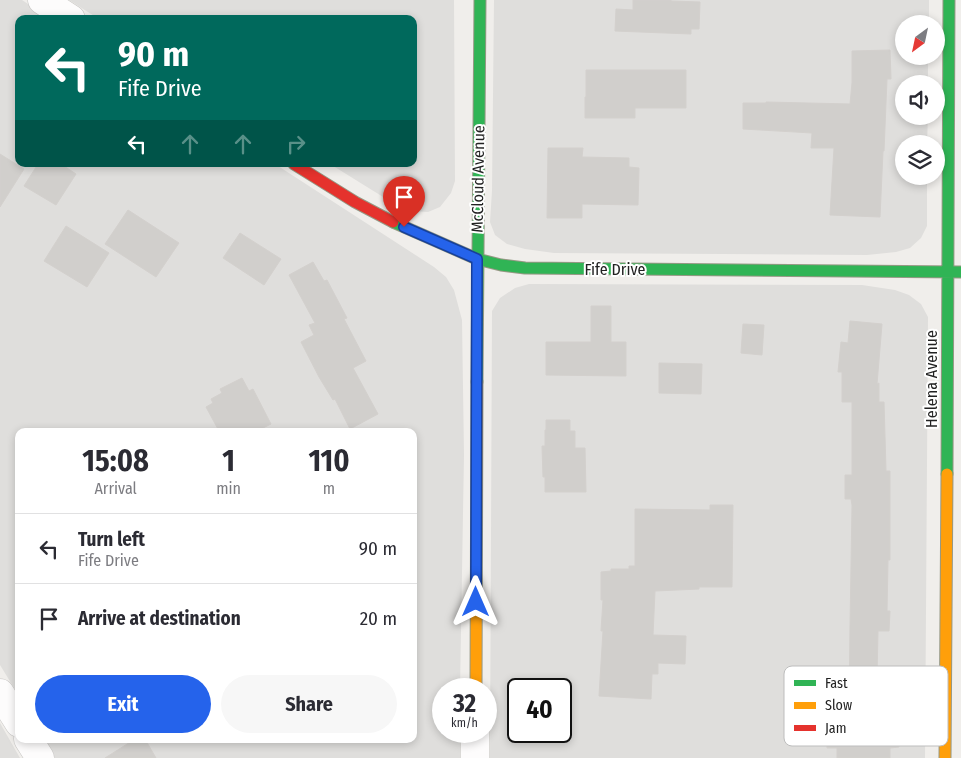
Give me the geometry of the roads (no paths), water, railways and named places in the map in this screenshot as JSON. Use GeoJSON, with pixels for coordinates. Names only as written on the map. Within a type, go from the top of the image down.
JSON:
{"type":"FeatureCollection","features":[{"type":"Feature","properties":{"kind":"street"},"geometry":{"type":"LineString","coordinates":[[42,0],[65,15]]}},
{"type":"Feature","properties":{"kind":"street","name":"McCloud Avenue"},"geometry":{"type":"LineString","coordinates":[[476,678],[480,0]]}},
{"type":"Feature","properties":{"kind":"street","name":"Helena Avenue"},"geometry":{"type":"LineString","coordinates":[[948,718],[953,650],[948,272],[949,0]]}},
{"type":"Feature","properties":{"kind":"street","name":"Fife Drive"},"geometry":{"type":"LineString","coordinates":[[299,167],[388,220],[477,259],[501,265],[525,268],[961,272]]}},
{"type":"Feature","properties":{"kind":"street"},"geometry":{"type":"LineString","coordinates":[[0,693],[15,717]]}},
{"type":"Feature","properties":{"kind":"street"},"geometry":{"type":"LineString","coordinates":[[31,743],[40,758]]}},
{"type":"Feature","properties":{"kind":"street"},"geometry":{"type":"LineString","coordinates":[[475,743],[475,758]]}}]}
